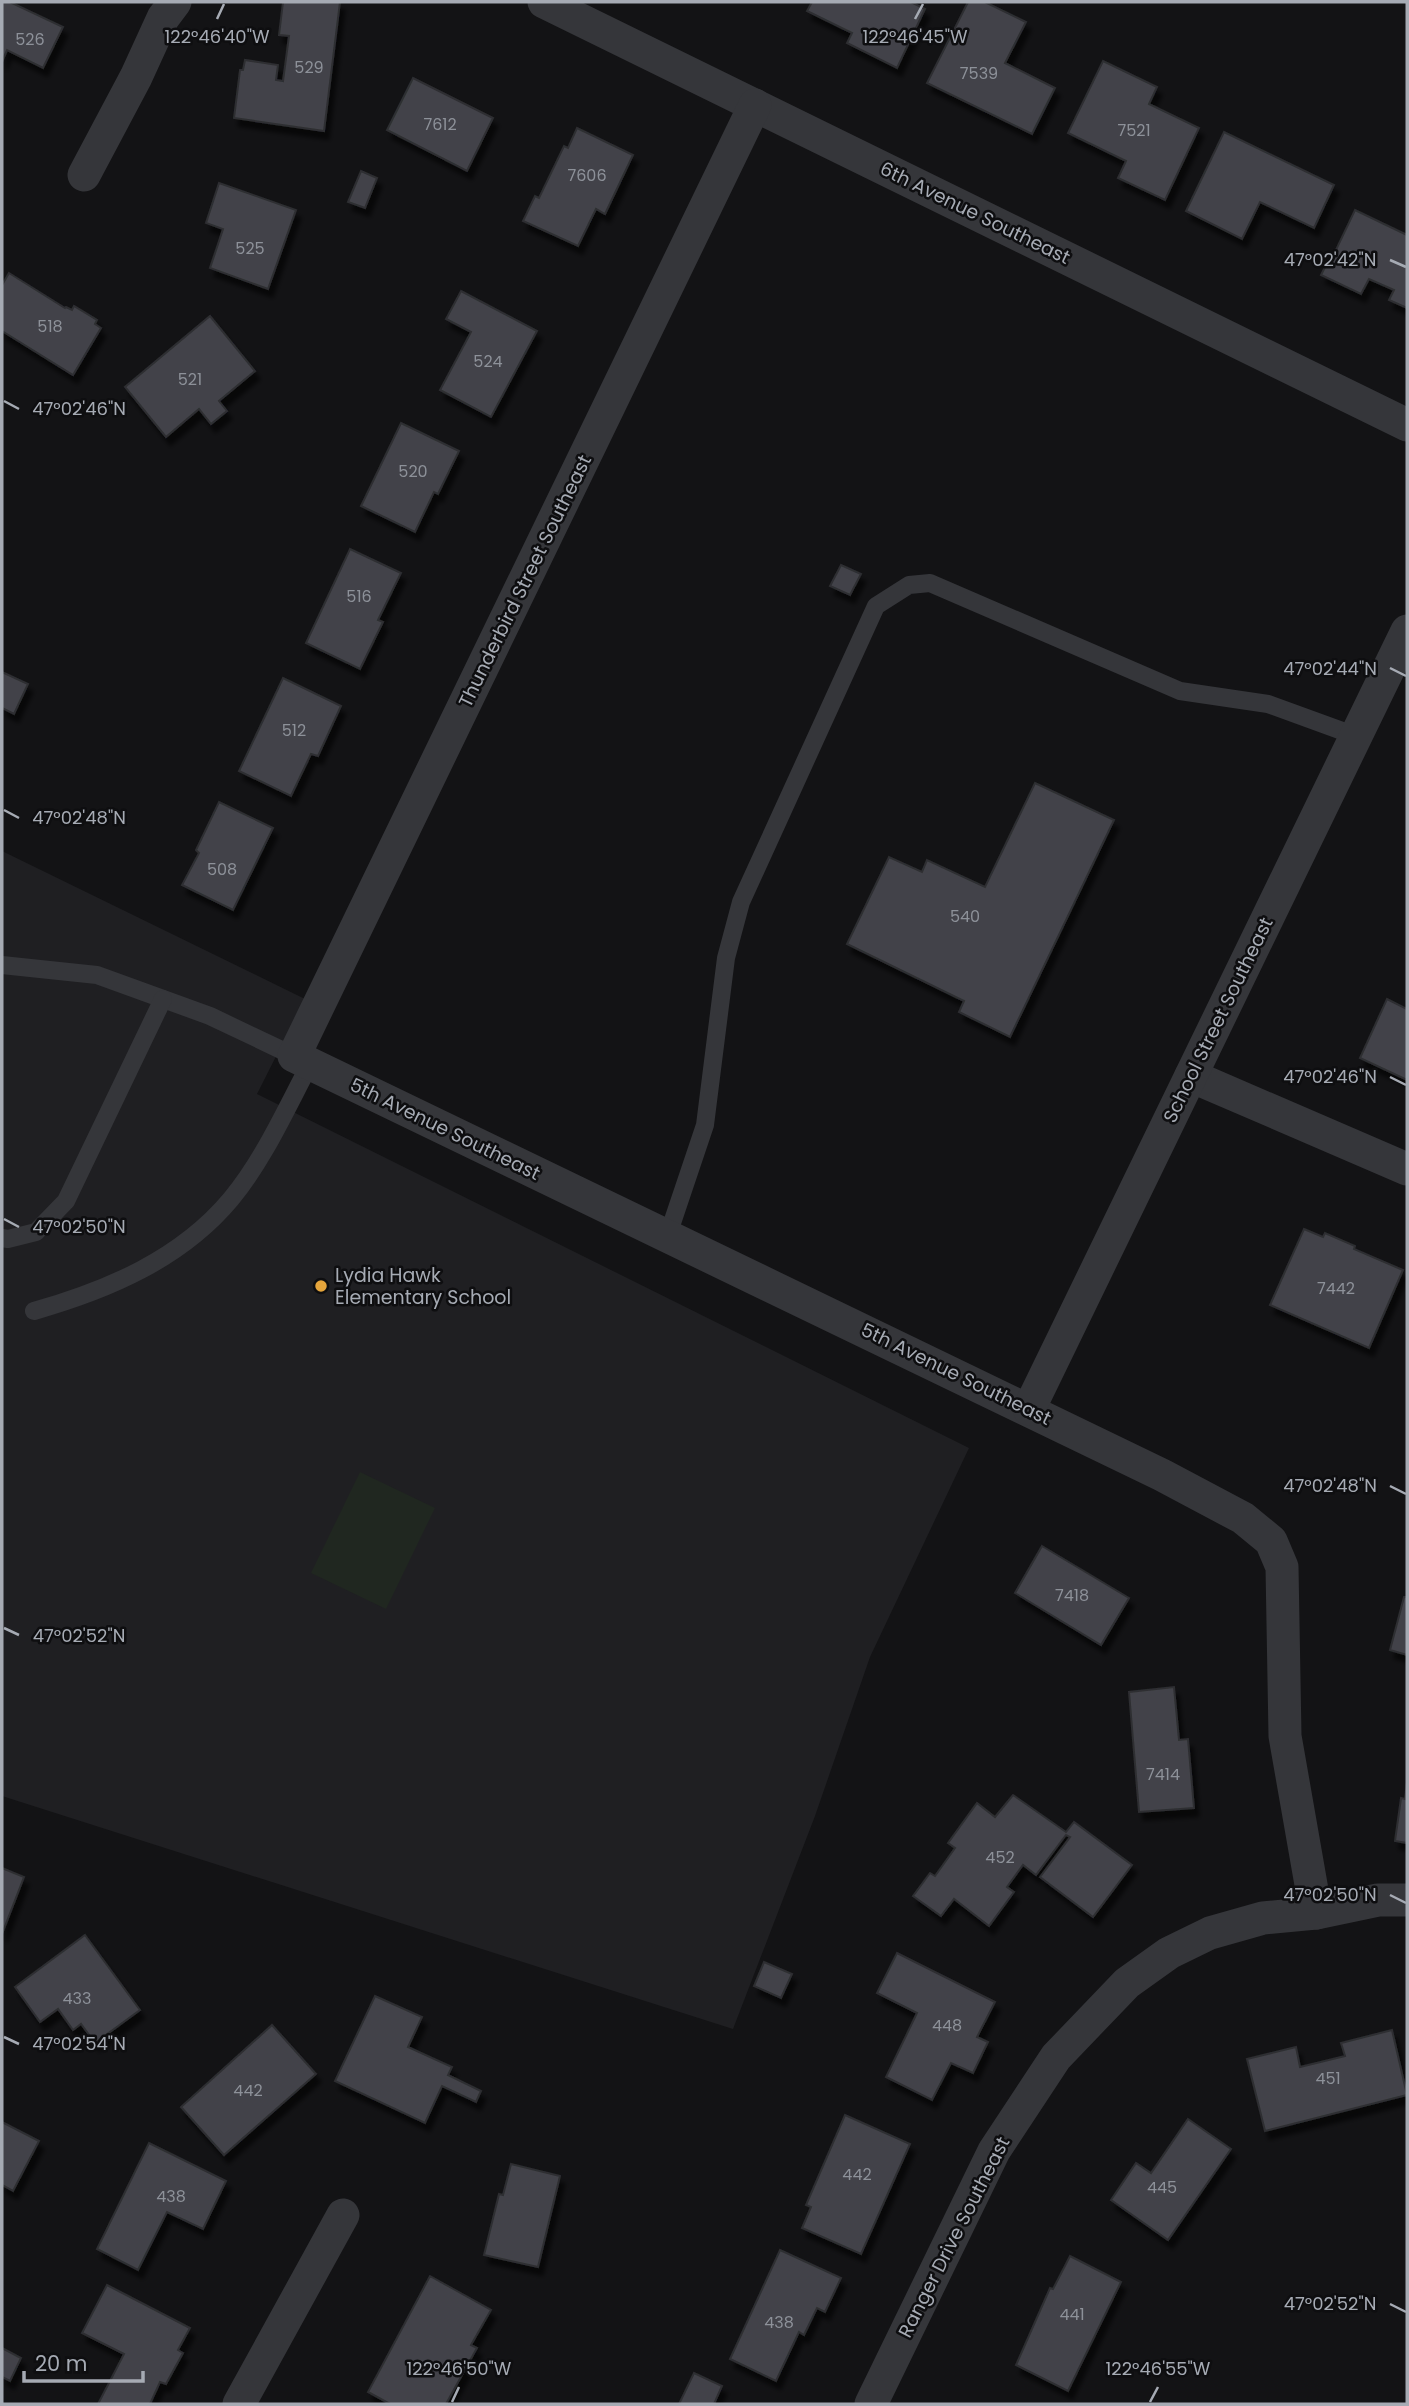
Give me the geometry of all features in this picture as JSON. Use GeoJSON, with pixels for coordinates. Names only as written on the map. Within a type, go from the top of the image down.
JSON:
{"type":"FeatureCollection","features":[{"type":"Feature","properties":{"kind":"street"},"geometry":{"type":"LineString","coordinates":[[84,175],[136,77],[163,18],[175,2]]}},
{"type":"Feature","properties":{"kind":"street","name":"6th Avenue Southeast"},"geometry":{"type":"LineString","coordinates":[[544,2],[1407,425]]}},
{"type":"Feature","properties":{"kind":"street","name":"Thunderbird Street Southeast"},"geometry":{"type":"LineString","coordinates":[[302,1060],[755,105]]}},
{"type":"Feature","properties":{"kind":"street","name":"School Street Southeast"},"geometry":{"type":"LineString","coordinates":[[1029,1409],[1407,631]]}},
{"type":"Feature","properties":{"kind":"street","name":"5th Avenue Southeast"},"geometry":{"type":"LineString","coordinates":[[302,1060],[1162,1475],[1231,1512],[1271,1541],[1282,1567],[1285,1737],[1316,1913]]}},
{"type":"Feature","properties":{"kind":"street"},"geometry":{"type":"LineString","coordinates":[[1191,1076],[1407,1169]]}},
{"type":"Feature","properties":{"kind":"street","name":"Ranger Drive Southeast"},"geometry":{"type":"LineString","coordinates":[[871,2404],[994,2151],[1064,2048],[1127,1983],[1169,1953],[1210,1933],[1263,1918],[1316,1913],[1378,1900],[1407,1900]]}},
{"type":"Feature","properties":{"kind":"street"},"geometry":{"type":"LineString","coordinates":[[239,2404],[343,2215]]}},
{"type":"Feature","properties":{"kind":"lane"},"geometry":{"type":"LineString","coordinates":[[668,1235],[705,1125],[726,958],[741,902],[876,606],[909,585],[930,583],[1180,691],[1268,704],[1356,736]]}},
{"type":"Feature","properties":{"kind":"lane"},"geometry":{"type":"LineString","coordinates":[[2,965],[97,975],[210,1016],[302,1060],[264,1150],[231,1199],[185,1243],[137,1273],[77,1299],[34,1311]]}},
{"type":"Feature","properties":{"kind":"lane"},"geometry":{"type":"LineString","coordinates":[[2,1238],[36,1232],[65,1201],[163,999]]}},
{"type":"Feature","properties":{"kind":"shaded area","name":"Lydia Hawk Elementary School"},"geometry":{"type":"Polygon","coordinates":[[[2,851],[305,999],[257,1094],[969,1448],[870,1657],[815,1816],[733,2029],[2,1796],[2,851]]]}},
{"type":"Feature","properties":{"kind":"shaded area"},"geometry":{"type":"Polygon","coordinates":[[[360,1472],[435,1508],[386,1609],[311,1573],[360,1472]]]}},
{"type":"Feature","properties":{"kind":"building"},"geometry":{"type":"Polygon","coordinates":[[[2,2],[10,2],[63,27],[43,68],[7,50],[2,62],[2,2]]]}},
{"type":"Feature","properties":{"kind":"building"},"geometry":{"type":"Polygon","coordinates":[[[283,2],[340,2],[324,131],[234,118],[240,70],[243,70],[245,60],[278,65],[276,80],[283,81],[289,36],[279,35],[283,2]]]}},
{"type":"Feature","properties":{"kind":"building"},"geometry":{"type":"Polygon","coordinates":[[[812,2],[911,2],[925,9],[897,68],[847,43],[852,33],[807,11],[812,2]]]}},
{"type":"Feature","properties":{"kind":"building"},"geometry":{"type":"Polygon","coordinates":[[[968,2],[985,2],[1026,22],[1005,63],[1055,88],[1032,134],[927,83],[968,2]]]}},
{"type":"Feature","properties":{"kind":"building"},"geometry":{"type":"Polygon","coordinates":[[[1103,61],[1157,87],[1149,104],[1199,128],[1165,200],[1118,178],[1126,161],[1068,133],[1103,61]]]}},
{"type":"Feature","properties":{"kind":"building"},"geometry":{"type":"Polygon","coordinates":[[[413,78],[493,118],[467,171],[387,130],[413,78]]]}},
{"type":"Feature","properties":{"kind":"building"},"geometry":{"type":"Polygon","coordinates":[[[577,128],[633,155],[605,214],[596,209],[578,246],[523,221],[535,196],[539,198],[564,146],[568,148],[577,128]]]}},
{"type":"Feature","properties":{"kind":"building"},"geometry":{"type":"Polygon","coordinates":[[[1224,132],[1334,185],[1314,228],[1260,202],[1242,239],[1186,211],[1224,132]]]}},
{"type":"Feature","properties":{"kind":"building"},"geometry":{"type":"Polygon","coordinates":[[[361,171],[377,178],[365,208],[348,202],[361,171]]]}},
{"type":"Feature","properties":{"kind":"building"},"geometry":{"type":"Polygon","coordinates":[[[219,183],[296,210],[268,289],[210,268],[223,229],[206,223],[219,183]]]}},
{"type":"Feature","properties":{"kind":"building"},"geometry":{"type":"Polygon","coordinates":[[[1355,210],[1407,235],[1407,308],[1389,300],[1394,290],[1369,279],[1361,294],[1321,275],[1355,210]]]}},
{"type":"Feature","properties":{"kind":"building"},"geometry":{"type":"Polygon","coordinates":[[[9,273],[65,308],[72,310],[74,306],[97,320],[95,324],[101,328],[73,375],[2,331],[2,285],[9,273]]]}},
{"type":"Feature","properties":{"kind":"building"},"geometry":{"type":"Polygon","coordinates":[[[461,291],[537,331],[491,417],[440,390],[471,332],[446,319],[461,291]]]}},
{"type":"Feature","properties":{"kind":"building"},"geometry":{"type":"Polygon","coordinates":[[[210,316],[255,371],[219,401],[227,411],[211,424],[199,409],[166,437],[125,387],[210,316]]]}},
{"type":"Feature","properties":{"kind":"building"},"geometry":{"type":"Polygon","coordinates":[[[401,423],[459,451],[438,494],[434,492],[415,532],[361,506],[401,423]]]}},
{"type":"Feature","properties":{"kind":"building"},"geometry":{"type":"Polygon","coordinates":[[[350,549],[401,573],[378,620],[383,622],[360,669],[306,643],[350,549]]]}},
{"type":"Feature","properties":{"kind":"building"},"geometry":{"type":"Polygon","coordinates":[[[841,565],[861,574],[850,595],[830,586],[841,565]]]}},
{"type":"Feature","properties":{"kind":"building"},"geometry":{"type":"Polygon","coordinates":[[[2,672],[28,684],[14,714],[2,708],[2,672]]]}},
{"type":"Feature","properties":{"kind":"building"},"geometry":{"type":"Polygon","coordinates":[[[283,678],[341,706],[318,756],[311,754],[291,796],[239,771],[283,678]]]}},
{"type":"Feature","properties":{"kind":"building"},"geometry":{"type":"Polygon","coordinates":[[[1035,783],[1114,820],[1010,1037],[959,1012],[964,1001],[847,944],[889,857],[922,872],[927,860],[985,887],[1035,783]]]}},
{"type":"Feature","properties":{"kind":"building"},"geometry":{"type":"Polygon","coordinates":[[[219,802],[273,828],[233,910],[182,885],[199,853],[196,850],[219,802]]]}},
{"type":"Feature","properties":{"kind":"building"},"geometry":{"type":"Polygon","coordinates":[[[1387,999],[1407,1009],[1407,1080],[1360,1058],[1387,999]]]}},
{"type":"Feature","properties":{"kind":"building"},"geometry":{"type":"Polygon","coordinates":[[[1304,1229],[1323,1237],[1325,1233],[1403,1270],[1369,1348],[1270,1305],[1304,1229]]]}},
{"type":"Feature","properties":{"kind":"building"},"geometry":{"type":"Polygon","coordinates":[[[1042,1546],[1129,1598],[1101,1645],[1015,1593],[1042,1546]]]}},
{"type":"Feature","properties":{"kind":"building"},"geometry":{"type":"Polygon","coordinates":[[[1404,1597],[1407,1597],[1407,1655],[1390,1650],[1404,1597]]]}},
{"type":"Feature","properties":{"kind":"building"},"geometry":{"type":"Polygon","coordinates":[[[1174,1687],[1179,1740],[1188,1739],[1194,1808],[1139,1812],[1129,1692],[1174,1687]]]}},
{"type":"Feature","properties":{"kind":"building"},"geometry":{"type":"Polygon","coordinates":[[[1407,1782],[1407,1843],[1395,1841],[1401,1798],[1405,1799],[1407,1782]]]}},
{"type":"Feature","properties":{"kind":"building"},"geometry":{"type":"Polygon","coordinates":[[[1013,1795],[1066,1832],[1074,1822],[1132,1865],[1093,1917],[1040,1877],[1070,1837],[1066,1835],[1036,1875],[1023,1865],[1007,1887],[1014,1892],[989,1926],[954,1899],[941,1916],[913,1896],[930,1873],[935,1876],[955,1848],[948,1843],[977,1803],[995,1817],[1013,1795]]]}},
{"type":"Feature","properties":{"kind":"building"},"geometry":{"type":"Polygon","coordinates":[[[2,1868],[24,1877],[2,1934],[2,1868]]]}},
{"type":"Feature","properties":{"kind":"building"},"geometry":{"type":"Polygon","coordinates":[[[85,1935],[140,2010],[95,2043],[81,2024],[73,2030],[58,2009],[40,2022],[15,1987],[85,1935]]]}},
{"type":"Feature","properties":{"kind":"building"},"geometry":{"type":"Polygon","coordinates":[[[897,1953],[995,2002],[977,2037],[988,2042],[973,2073],[951,2063],[932,2100],[886,2077],[917,2013],[877,1993],[897,1953]]]}},
{"type":"Feature","properties":{"kind":"building"},"geometry":{"type":"Polygon","coordinates":[[[764,1962],[792,1974],[781,1998],[754,1986],[764,1962]]]}},
{"type":"Feature","properties":{"kind":"building"},"geometry":{"type":"Polygon","coordinates":[[[375,1996],[422,2017],[408,2047],[452,2067],[448,2075],[481,2091],[476,2102],[442,2086],[425,2123],[335,2081],[375,1996]]]}},
{"type":"Feature","properties":{"kind":"building"},"geometry":{"type":"Polygon","coordinates":[[[272,2025],[316,2074],[224,2155],[181,2107],[272,2025]]]}},
{"type":"Feature","properties":{"kind":"building"},"geometry":{"type":"Polygon","coordinates":[[[1392,2030],[1407,2095],[1265,2131],[1247,2059],[1296,2047],[1300,2067],[1345,2056],[1341,2043],[1392,2030]]]}},
{"type":"Feature","properties":{"kind":"building"},"geometry":{"type":"Polygon","coordinates":[[[845,2115],[910,2144],[861,2254],[802,2228],[811,2207],[806,2205],[845,2115]]]}},
{"type":"Feature","properties":{"kind":"building"},"geometry":{"type":"Polygon","coordinates":[[[1188,2119],[1231,2149],[1168,2240],[1111,2200],[1136,2163],[1151,2173],[1188,2119]]]}},
{"type":"Feature","properties":{"kind":"building"},"geometry":{"type":"Polygon","coordinates":[[[2,2122],[39,2141],[13,2191],[2,2185],[2,2122]]]}},
{"type":"Feature","properties":{"kind":"building"},"geometry":{"type":"Polygon","coordinates":[[[149,2143],[226,2181],[203,2229],[167,2212],[138,2270],[97,2249],[149,2143]]]}},
{"type":"Feature","properties":{"kind":"building"},"geometry":{"type":"Polygon","coordinates":[[[511,2164],[560,2176],[538,2267],[484,2255],[499,2194],[503,2195],[511,2164]]]}},
{"type":"Feature","properties":{"kind":"building"},"geometry":{"type":"Polygon","coordinates":[[[780,2250],[841,2278],[825,2312],[817,2308],[804,2335],[799,2332],[776,2381],[730,2359],[780,2250]]]}},
{"type":"Feature","properties":{"kind":"building"},"geometry":{"type":"Polygon","coordinates":[[[1070,2256],[1121,2282],[1068,2391],[1016,2365],[1050,2288],[1053,2289],[1070,2256]]]}},
{"type":"Feature","properties":{"kind":"building"},"geometry":{"type":"Polygon","coordinates":[[[430,2276],[491,2310],[471,2345],[477,2348],[446,2404],[390,2404],[368,2392],[430,2276]]]}},
{"type":"Feature","properties":{"kind":"building"},"geometry":{"type":"Polygon","coordinates":[[[107,2285],[190,2328],[178,2350],[183,2353],[166,2384],[160,2382],[150,2404],[98,2404],[124,2354],[82,2333],[107,2285]]]}},
{"type":"Feature","properties":{"kind":"building"},"geometry":{"type":"Polygon","coordinates":[[[2,2348],[21,2358],[10,2381],[2,2377],[2,2348]]]}},
{"type":"Feature","properties":{"kind":"building"},"geometry":{"type":"Polygon","coordinates":[[[694,2373],[722,2386],[714,2404],[679,2404],[694,2373]]]}},
{"type":"Feature","properties":{"kind":"place","name":"Lydia Hawk Elementary School"},"geometry":{"type":"Point","coordinates":[321,1286]}}]}
